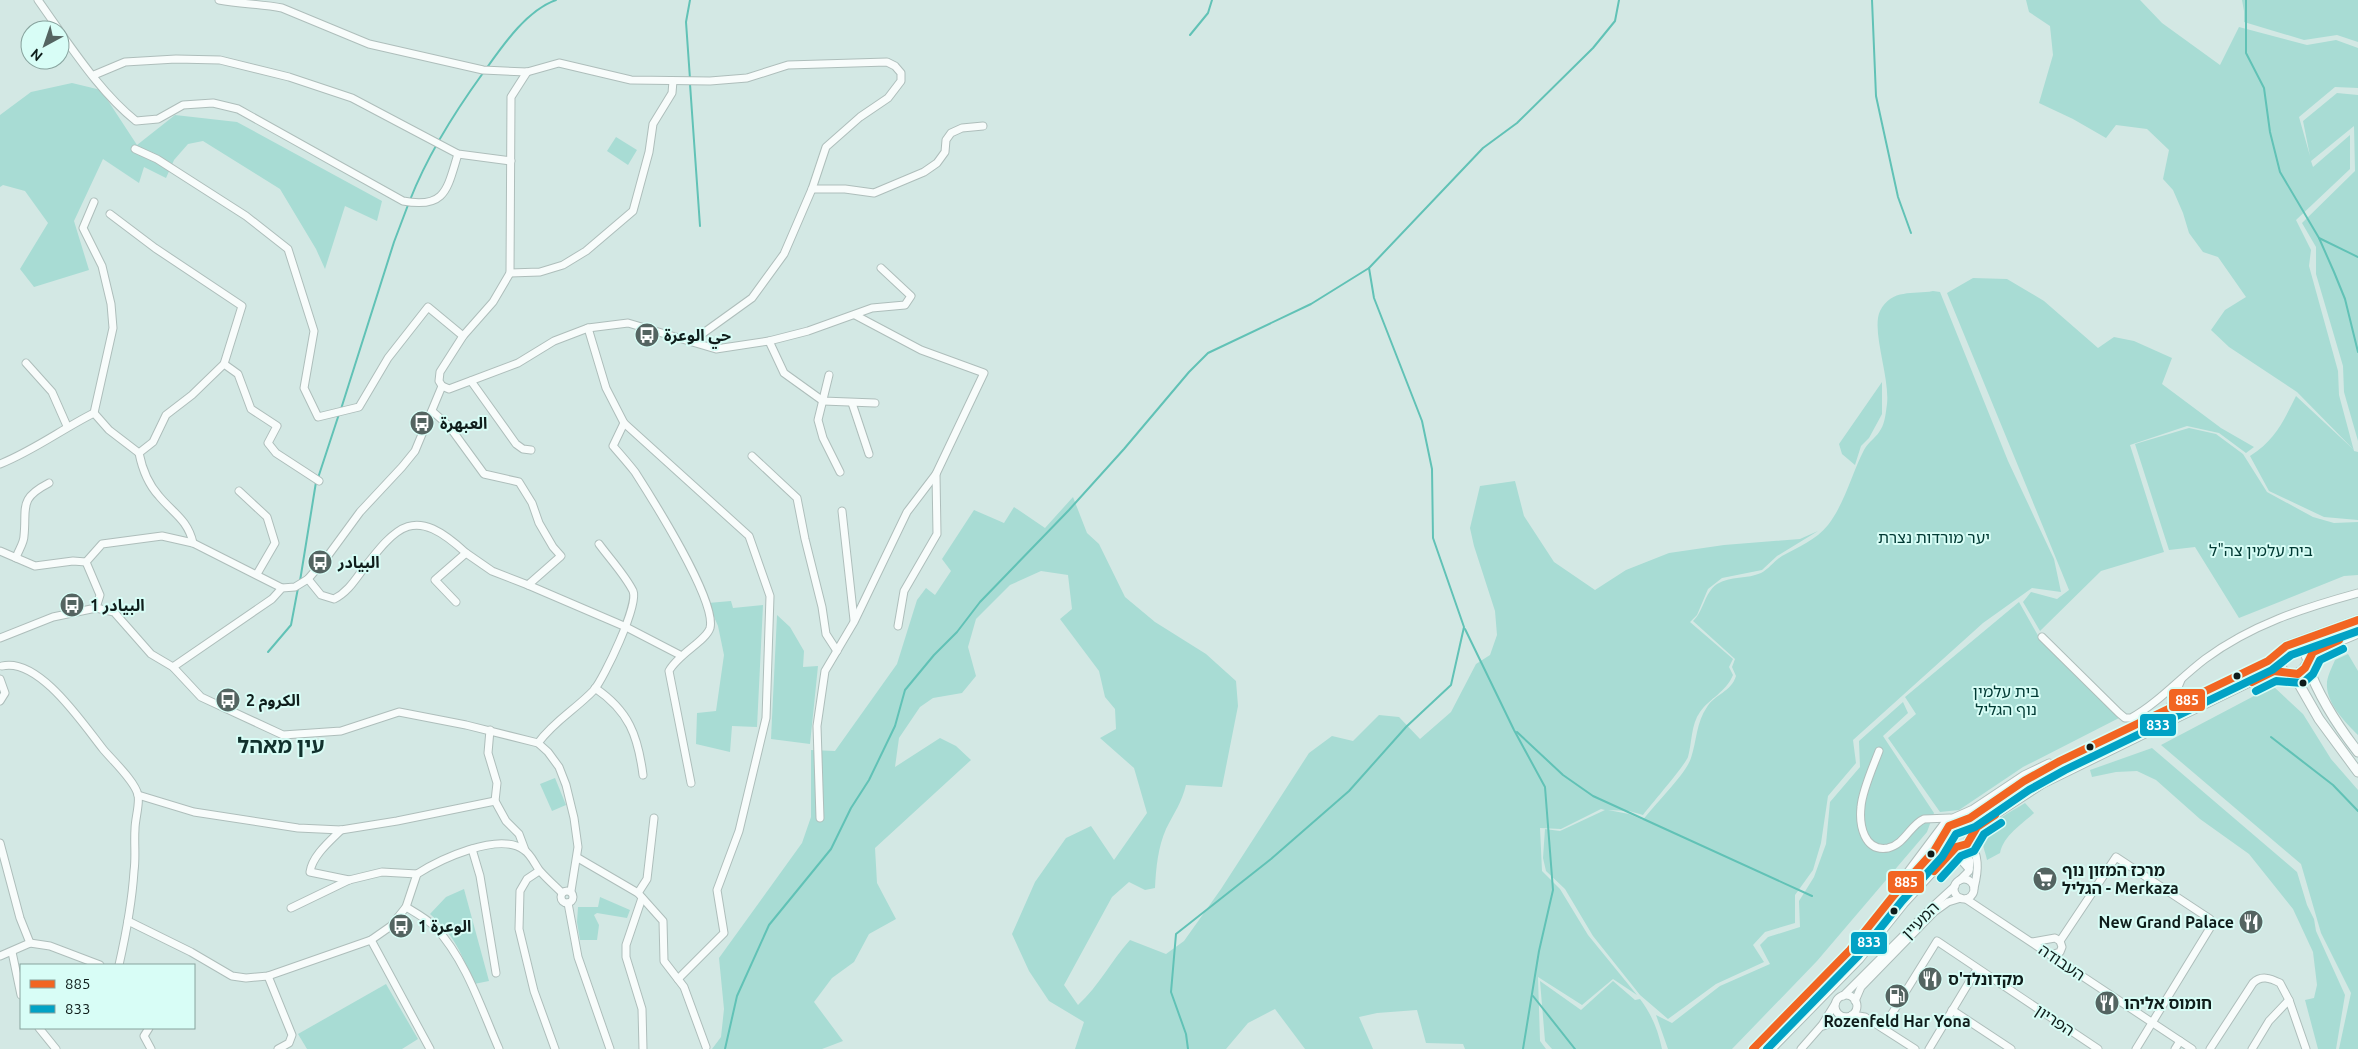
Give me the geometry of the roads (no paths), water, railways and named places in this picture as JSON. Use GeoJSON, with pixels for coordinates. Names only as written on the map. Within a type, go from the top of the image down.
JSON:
{"type":"FeatureCollection","features":[{"type":"Feature","properties":{"kind":"main road"},"geometry":{"type":"LineString","coordinates":[[2358,620],[2291,644],[2282,649],[2279,653],[2278,661],[2287,673],[2296,679],[2320,719],[2358,772]]}},
{"type":"Feature","properties":{"kind":"main road"},"geometry":{"type":"LineString","coordinates":[[2287,673],[2302,671],[2313,652],[2318,649],[2358,633]]}},
{"type":"Feature","properties":{"kind":"main road"},"geometry":{"type":"LineString","coordinates":[[2291,644],[2304,649],[2313,682],[2358,752]]}},
{"type":"Feature","properties":{"kind":"street"},"geometry":{"type":"LineString","coordinates":[[38,0],[52,20]]}},
{"type":"Feature","properties":{"kind":"street"},"geometry":{"type":"LineString","coordinates":[[219,0],[246,5],[282,8],[369,44],[483,70],[527,72],[559,63],[631,80],[673,81],[747,78],[788,65],[887,62],[896,66],[902,73],[901,81],[888,98],[860,117],[826,147],[812,189],[784,254],[752,298],[702,334],[696,342]]}},
{"type":"Feature","properties":{"kind":"street"},"geometry":{"type":"LineString","coordinates":[[70,46],[118,106],[136,121],[158,119],[183,105],[213,103],[238,109],[403,201],[420,204],[434,202],[448,185],[458,154]]}},
{"type":"Feature","properties":{"kind":"street"},"geometry":{"type":"LineString","coordinates":[[94,75],[125,62],[176,59],[220,60],[289,77],[352,98],[458,154],[511,161]]}},
{"type":"Feature","properties":{"kind":"street"},"geometry":{"type":"LineString","coordinates":[[527,72],[511,97],[510,273],[493,302],[463,336],[440,372],[439,381],[442,386],[449,389],[518,363],[554,341],[588,328],[628,324],[716,349],[769,341],[872,308],[906,305],[911,296],[881,268]]}},
{"type":"Feature","properties":{"kind":"street"},"geometry":{"type":"LineString","coordinates":[[510,273],[540,272],[563,265],[586,251],[633,211],[649,152],[653,124],[672,93],[673,81]]}},
{"type":"Feature","properties":{"kind":"street"},"geometry":{"type":"LineString","coordinates":[[812,189],[845,188],[874,192],[924,172],[937,163],[945,152],[946,140],[951,133],[962,128],[983,126]]}},
{"type":"Feature","properties":{"kind":"street"},"geometry":{"type":"LineString","coordinates":[[135,149],[157,159],[246,216],[288,248],[314,330],[304,388],[318,417],[359,407],[388,358],[428,307],[463,336]]}},
{"type":"Feature","properties":{"kind":"street"},"geometry":{"type":"LineString","coordinates":[[94,202],[83,228],[102,266],[111,304],[113,328],[94,413]]}},
{"type":"Feature","properties":{"kind":"street"},"geometry":{"type":"LineString","coordinates":[[110,214],[155,248],[242,306],[224,364],[192,395],[166,415],[153,442],[139,453]]}},
{"type":"Feature","properties":{"kind":"street"},"geometry":{"type":"LineString","coordinates":[[820,818],[817,726],[825,671],[854,622],[907,512],[936,474],[984,372],[921,350],[855,315]]}},
{"type":"Feature","properties":{"kind":"street"},"geometry":{"type":"LineString","coordinates":[[588,328],[606,388],[624,423],[749,536],[770,596],[766,718],[739,830],[716,890],[724,933],[678,979]]}},
{"type":"Feature","properties":{"kind":"street"},"geometry":{"type":"LineString","coordinates":[[769,341],[784,373],[823,401],[875,403]]}},
{"type":"Feature","properties":{"kind":"street"},"geometry":{"type":"LineString","coordinates":[[26,363],[52,392],[68,426]]}},
{"type":"Feature","properties":{"kind":"street"},"geometry":{"type":"LineString","coordinates":[[224,364],[238,374],[251,409],[277,426],[268,443],[276,454],[319,481]]}},
{"type":"Feature","properties":{"kind":"street"},"geometry":{"type":"LineString","coordinates":[[829,375],[818,420],[823,438],[840,472]]}},
{"type":"Feature","properties":{"kind":"street"},"geometry":{"type":"LineString","coordinates":[[470,381],[516,444],[523,449],[531,450]]}},
{"type":"Feature","properties":{"kind":"street"},"geometry":{"type":"LineString","coordinates":[[86,562],[102,544],[162,536],[192,543],[282,588],[295,588],[308,579],[328,557],[360,512],[415,451],[442,386]]}},
{"type":"Feature","properties":{"kind":"street"},"geometry":{"type":"LineString","coordinates":[[852,403],[869,454]]}},
{"type":"Feature","properties":{"kind":"street"},"geometry":{"type":"LineString","coordinates":[[432,411],[448,426],[484,474],[519,482],[532,503],[539,523],[553,548],[561,556],[528,585]]}},
{"type":"Feature","properties":{"kind":"street"},"geometry":{"type":"LineString","coordinates":[[0,464],[20,456],[68,426],[94,413]]}},
{"type":"Feature","properties":{"kind":"street"},"geometry":{"type":"LineString","coordinates":[[94,413],[108,430],[139,453],[142,467],[158,495],[190,530],[192,543]]}},
{"type":"Feature","properties":{"kind":"street"},"geometry":{"type":"LineString","coordinates":[[624,423],[613,446],[634,470],[678,543],[705,602],[710,626],[707,636],[680,655],[668,671],[668,679],[691,784]]}},
{"type":"Feature","properties":{"kind":"street"},"geometry":{"type":"LineString","coordinates":[[752,456],[797,498],[822,607],[826,634],[837,651]]}},
{"type":"Feature","properties":{"kind":"street"},"geometry":{"type":"LineString","coordinates":[[898,626],[904,591],[937,534],[936,474]]}},
{"type":"Feature","properties":{"kind":"street"},"geometry":{"type":"LineString","coordinates":[[16,558],[24,538],[24,508],[34,490],[49,482]]}},
{"type":"Feature","properties":{"kind":"street"},"geometry":{"type":"LineString","coordinates":[[239,491],[267,517],[275,543],[257,574]]}},
{"type":"Feature","properties":{"kind":"street"},"geometry":{"type":"LineString","coordinates":[[842,511],[854,622]]}},
{"type":"Feature","properties":{"kind":"street"},"geometry":{"type":"LineString","coordinates":[[308,579],[314,588],[328,598],[334,599],[351,585],[382,545],[398,530],[406,526],[429,526],[452,540],[466,553],[492,571],[626,628],[680,655]]}},
{"type":"Feature","properties":{"kind":"street"},"geometry":{"type":"LineString","coordinates":[[538,743],[551,726],[576,707],[595,688],[626,628],[633,608],[634,593],[599,544]]}},
{"type":"Feature","properties":{"kind":"street"},"geometry":{"type":"LineString","coordinates":[[0,551],[35,566],[73,561],[86,562]]}},
{"type":"Feature","properties":{"kind":"street"},"geometry":{"type":"LineString","coordinates":[[456,602],[435,580],[466,553]]}},
{"type":"Feature","properties":{"kind":"street"},"geometry":{"type":"LineString","coordinates":[[86,562],[100,595],[96,608]]}},
{"type":"Feature","properties":{"kind":"street"},"geometry":{"type":"LineString","coordinates":[[173,667],[272,600],[282,588]]}},
{"type":"Feature","properties":{"kind":"street"},"geometry":{"type":"LineString","coordinates":[[2042,636],[2126,718],[2131,718],[2140,713],[2184,675],[2228,644],[2270,621],[2354,594]]}},
{"type":"Feature","properties":{"kind":"street"},"geometry":{"type":"LineString","coordinates":[[0,638],[53,617],[96,608],[114,612],[151,654],[173,667],[201,696],[282,734],[341,732],[399,712],[490,730],[538,743],[548,752],[559,767],[566,785],[574,818],[578,858],[571,891],[574,897],[568,903]]}},
{"type":"Feature","properties":{"kind":"street"},"geometry":{"type":"LineString","coordinates":[[1879,752],[1860,806],[1862,829],[1866,839],[1873,846],[1890,848],[1906,837],[1920,820],[1970,818],[2024,781],[2070,756],[2268,661],[2279,653]]}},
{"type":"Feature","properties":{"kind":"street"},"geometry":{"type":"LineString","coordinates":[[1,667],[11,664],[31,672],[47,683],[81,720],[128,779],[138,795],[134,830],[135,869],[128,921],[119,964]]}},
{"type":"Feature","properties":{"kind":"street"},"geometry":{"type":"LineString","coordinates":[[1772,1049],[1860,959],[1904,904],[1958,847],[1965,845],[1977,827],[2003,809],[2066,772],[2274,671],[2287,673]]}},
{"type":"Feature","properties":{"kind":"street"},"geometry":{"type":"LineString","coordinates":[[2169,709],[2176,689],[2184,675]]}},
{"type":"Feature","properties":{"kind":"street"},"geometry":{"type":"LineString","coordinates":[[0,679],[5,693],[0,701]]}},
{"type":"Feature","properties":{"kind":"street"},"geometry":{"type":"LineString","coordinates":[[595,688],[612,700],[626,717],[640,746],[643,775]]}},
{"type":"Feature","properties":{"kind":"street"},"geometry":{"type":"LineString","coordinates":[[490,730],[488,753],[497,783],[495,801],[506,820],[519,834],[524,850],[539,870],[562,893],[563,901],[568,903]]}},
{"type":"Feature","properties":{"kind":"street"},"geometry":{"type":"LineString","coordinates":[[138,795],[194,812],[298,828],[341,830],[397,821],[495,801]]}},
{"type":"Feature","properties":{"kind":"street"},"geometry":{"type":"LineString","coordinates":[[643,1049],[642,1009],[626,958],[626,945],[640,896],[647,879],[654,818]]}},
{"type":"Feature","properties":{"kind":"street"},"geometry":{"type":"LineString","coordinates":[[1927,819],[1934,823],[1935,838]]}},
{"type":"Feature","properties":{"kind":"street"},"geometry":{"type":"LineString","coordinates":[[1945,834],[1948,844],[1958,847],[1968,858],[1969,869],[1955,886],[1955,892],[1964,898],[1972,896],[1978,875],[1977,853],[1967,827],[1953,820]]}},
{"type":"Feature","properties":{"kind":"street"},"geometry":{"type":"LineString","coordinates":[[1753,1049],[1844,956],[1934,851],[1953,820]]}},
{"type":"Feature","properties":{"kind":"street"},"geometry":{"type":"LineString","coordinates":[[1874,920],[1935,838],[1941,826],[1953,820]]}},
{"type":"Feature","properties":{"kind":"street"},"geometry":{"type":"LineString","coordinates":[[341,830],[326,845],[311,866],[310,872],[349,880]]}},
{"type":"Feature","properties":{"kind":"street"},"geometry":{"type":"LineString","coordinates":[[290,908],[349,880],[382,872],[416,874],[438,860],[472,849],[506,842],[524,850]]}},
{"type":"Feature","properties":{"kind":"street"},"geometry":{"type":"LineString","coordinates":[[0,843],[20,918],[30,943]]}},
{"type":"Feature","properties":{"kind":"street"},"geometry":{"type":"LineString","coordinates":[[472,849],[480,876],[496,973]]}},
{"type":"Feature","properties":{"kind":"street"},"geometry":{"type":"LineString","coordinates":[[2060,942],[2116,857],[2210,919],[2210,928],[2136,1049]]}},
{"type":"Feature","properties":{"kind":"street"},"geometry":{"type":"LineString","coordinates":[[578,858],[640,896],[663,921],[664,961],[684,987],[706,1047]]}},
{"type":"Feature","properties":{"kind":"street"},"geometry":{"type":"LineString","coordinates":[[1938,867],[1956,859],[1964,861],[1969,869]]}},
{"type":"Feature","properties":{"kind":"street"},"geometry":{"type":"LineString","coordinates":[[539,870],[527,879],[520,891],[519,930],[534,991],[555,1049]]}},
{"type":"Feature","properties":{"kind":"street"},"geometry":{"type":"LineString","coordinates":[[128,921],[191,952],[232,976],[246,978],[268,976],[371,940],[391,926],[406,907],[416,874]]}},
{"type":"Feature","properties":{"kind":"street"},"geometry":{"type":"LineString","coordinates":[[1960,880],[1968,880],[1974,889]]}},
{"type":"Feature","properties":{"kind":"street","name":"המעיין"},"geometry":{"type":"LineString","coordinates":[[1843,996],[1930,908],[1955,886]]}},
{"type":"Feature","properties":{"kind":"street","name":"העבודה"},"geometry":{"type":"LineString","coordinates":[[1974,889],[1976,900],[1983,908]]}},
{"type":"Feature","properties":{"kind":"street"},"geometry":{"type":"LineString","coordinates":[[562,893],[565,890],[571,891]]}},
{"type":"Feature","properties":{"kind":"street","name":"העבודה"},"geometry":{"type":"LineString","coordinates":[[1964,898],[1983,908],[2192,1049]]}},
{"type":"Feature","properties":{"kind":"street","name":"המעיין"},"geometry":{"type":"LineString","coordinates":[[1856,1003],[1861,987],[1934,912],[1948,902],[1964,898]]}},
{"type":"Feature","properties":{"kind":"street"},"geometry":{"type":"LineString","coordinates":[[568,903],[578,957],[610,1049]]}},
{"type":"Feature","properties":{"kind":"street"},"geometry":{"type":"LineString","coordinates":[[406,907],[433,925],[449,944],[464,971],[499,1049]]}},
{"type":"Feature","properties":{"kind":"street"},"geometry":{"type":"LineString","coordinates":[[2032,942],[2054,938],[2060,942],[2062,947],[2060,952],[2051,955]]}},
{"type":"Feature","properties":{"kind":"street"},"geometry":{"type":"LineString","coordinates":[[371,940],[430,1049]]}},
{"type":"Feature","properties":{"kind":"street","name":"הפריון"},"geometry":{"type":"LineString","coordinates":[[1883,1028],[1937,941],[2098,1049]]}},
{"type":"Feature","properties":{"kind":"street"},"geometry":{"type":"LineString","coordinates":[[0,956],[30,943],[50,946],[97,964]]}},
{"type":"Feature","properties":{"kind":"street"},"geometry":{"type":"LineString","coordinates":[[12,952],[20,990]]}},
{"type":"Feature","properties":{"kind":"street"},"geometry":{"type":"LineString","coordinates":[[1929,1049],[1977,969]]}},
{"type":"Feature","properties":{"kind":"street"},"geometry":{"type":"LineString","coordinates":[[268,976],[292,1035],[289,1043],[278,1049]]}},
{"type":"Feature","properties":{"kind":"street"},"geometry":{"type":"LineString","coordinates":[[2210,1049],[2257,979],[2264,978],[2280,983],[2289,1000],[2306,1049]]}},
{"type":"Feature","properties":{"kind":"street"},"geometry":{"type":"LineString","coordinates":[[1817,1032],[1835,1004],[1843,996],[1848,996],[1856,1003],[1870,1020]]}},
{"type":"Feature","properties":{"kind":"street"},"geometry":{"type":"LineString","coordinates":[[2252,1049],[2269,1021],[2289,1000]]}},
{"type":"Feature","properties":{"kind":"street"},"geometry":{"type":"LineString","coordinates":[[1848,1016],[1856,1003]]}},
{"type":"Feature","properties":{"kind":"street"},"geometry":{"type":"LineString","coordinates":[[1835,1004],[1838,1014],[1848,1016]]}},
{"type":"Feature","properties":{"kind":"street"},"geometry":{"type":"LineString","coordinates":[[1952,1010],[2011,1049]]}},
{"type":"Feature","properties":{"kind":"street"},"geometry":{"type":"LineString","coordinates":[[1801,1049],[1829,1022],[1858,1015],[1870,1020],[1915,1049]]}},
{"type":"Feature","properties":{"kind":"street"},"geometry":{"type":"LineString","coordinates":[[40,1029],[56,1049]]}},
{"type":"Feature","properties":{"kind":"street"},"geometry":{"type":"LineString","coordinates":[[148,1029],[144,1036],[151,1049]]}},
{"type":"Feature","properties":{"kind":"street"},"geometry":{"type":"LineString","coordinates":[[2175,1049],[2180,1041]]}},
{"type":"Feature","properties":{"kind":"waterway"},"geometry":{"type":"LineString","coordinates":[[486,69],[516,29],[535,12],[556,0]]}},
{"type":"Feature","properties":{"kind":"waterway"},"geometry":{"type":"LineString","coordinates":[[690,0],[686,22],[690,79]]}},
{"type":"Feature","properties":{"kind":"waterway"},"geometry":{"type":"LineString","coordinates":[[1190,35],[1208,13],[1212,0]]}},
{"type":"Feature","properties":{"kind":"waterway"},"geometry":{"type":"LineString","coordinates":[[725,1049],[737,996],[769,925],[831,849],[851,808],[869,780],[895,726],[905,690],[934,655],[957,632],[980,602],[1069,510],[1189,372],[1208,353],[1311,304],[1369,268],[1483,148],[1517,123],[1593,48],[1615,21],[1619,0]]}},
{"type":"Feature","properties":{"kind":"waterway"},"geometry":{"type":"LineString","coordinates":[[1872,0],[1876,96],[1898,197],[1911,233]]}},
{"type":"Feature","properties":{"kind":"waterway"},"geometry":{"type":"LineString","coordinates":[[2246,0],[2246,53],[2264,88],[2270,132],[2280,172],[2319,238],[2334,272],[2345,299],[2358,352]]}},
{"type":"Feature","properties":{"kind":"waterway"},"geometry":{"type":"LineString","coordinates":[[410,200],[442,134],[483,73]]}},
{"type":"Feature","properties":{"kind":"waterway"},"geometry":{"type":"LineString","coordinates":[[690,84],[700,226]]}},
{"type":"Feature","properties":{"kind":"waterway"},"geometry":{"type":"LineString","coordinates":[[341,409],[394,242],[408,205]]}},
{"type":"Feature","properties":{"kind":"waterway"},"geometry":{"type":"LineString","coordinates":[[2319,238],[2358,257]]}},
{"type":"Feature","properties":{"kind":"waterway"},"geometry":{"type":"LineString","coordinates":[[1188,1049],[1186,1034],[1171,992],[1176,934],[1271,859],[1349,791],[1406,727],[1451,685],[1464,627],[1433,538],[1432,469],[1422,421],[1374,298],[1369,268]]}},
{"type":"Feature","properties":{"kind":"waterway"},"geometry":{"type":"LineString","coordinates":[[318,478],[339,414]]}},
{"type":"Feature","properties":{"kind":"waterway"},"geometry":{"type":"LineString","coordinates":[[300,581],[316,482]]}},
{"type":"Feature","properties":{"kind":"waterway"},"geometry":{"type":"LineString","coordinates":[[268,652],[291,625],[298,588]]}},
{"type":"Feature","properties":{"kind":"waterway"},"geometry":{"type":"LineString","coordinates":[[1465,629],[1514,730],[1545,787],[1553,890],[1539,951],[1523,1049]]}},
{"type":"Feature","properties":{"kind":"waterway"},"geometry":{"type":"LineString","coordinates":[[1517,732],[1563,775],[1593,796],[1812,896]]}},
{"type":"Feature","properties":{"kind":"waterway"},"geometry":{"type":"LineString","coordinates":[[2271,737],[2333,785],[2358,811]]}},
{"type":"Feature","properties":{"kind":"waterway"},"geometry":{"type":"LineString","coordinates":[[1533,996],[1575,1049]]}},
{"type":"Feature","properties":{"kind":"place","name":"حي الوعرة"},"geometry":{"type":"Point","coordinates":[647,335]}},
{"type":"Feature","properties":{"kind":"place","name":"العبهرة"},"geometry":{"type":"Point","coordinates":[422,423]}},
{"type":"Feature","properties":{"kind":"place","name":"البيادر"},"geometry":{"type":"Point","coordinates":[320,562]}},
{"type":"Feature","properties":{"kind":"place","name":"البيادر 1"},"geometry":{"type":"Point","coordinates":[72,605]}},
{"type":"Feature","properties":{"kind":"place","name":"الكروم 2"},"geometry":{"type":"Point","coordinates":[228,700]}},
{"type":"Feature","properties":{"kind":"place","name":"מרכז המזון נוף הגליל - Merkaza"},"geometry":{"type":"Point","coordinates":[2045,879]}},
{"type":"Feature","properties":{"kind":"place","name":"New Grand Palace"},"geometry":{"type":"Point","coordinates":[2251,922]}},
{"type":"Feature","properties":{"kind":"place","name":"الوعرة 1"},"geometry":{"type":"Point","coordinates":[401,926]}},
{"type":"Feature","properties":{"kind":"place","name":"מקדונלד'ס"},"geometry":{"type":"Point","coordinates":[1930,979]}},
{"type":"Feature","properties":{"kind":"place","name":"Rozenfeld Har Yona"},"geometry":{"type":"Point","coordinates":[1897,996]}},
{"type":"Feature","properties":{"kind":"place","name":"חומוס אליהו"},"geometry":{"type":"Point","coordinates":[2107,1003]}},
{"type":"Feature","properties":{"kind":"district","name":"עין מאהל"},"geometry":{"type":"Point","coordinates":[281,746]}},
{"type":"Feature","properties":{"kind":"park label","name":"יער מורדות נצרת"},"geometry":{"type":"Point","coordinates":[1934,537]}},
{"type":"Feature","properties":{"kind":"park label","name":"בית עלמין צה\"ל"},"geometry":{"type":"Point","coordinates":[2261,550]}},
{"type":"Feature","properties":{"kind":"park label","name":"בית עלמין נוף הגליל"},"geometry":{"type":"Point","coordinates":[2006,700]}}]}
